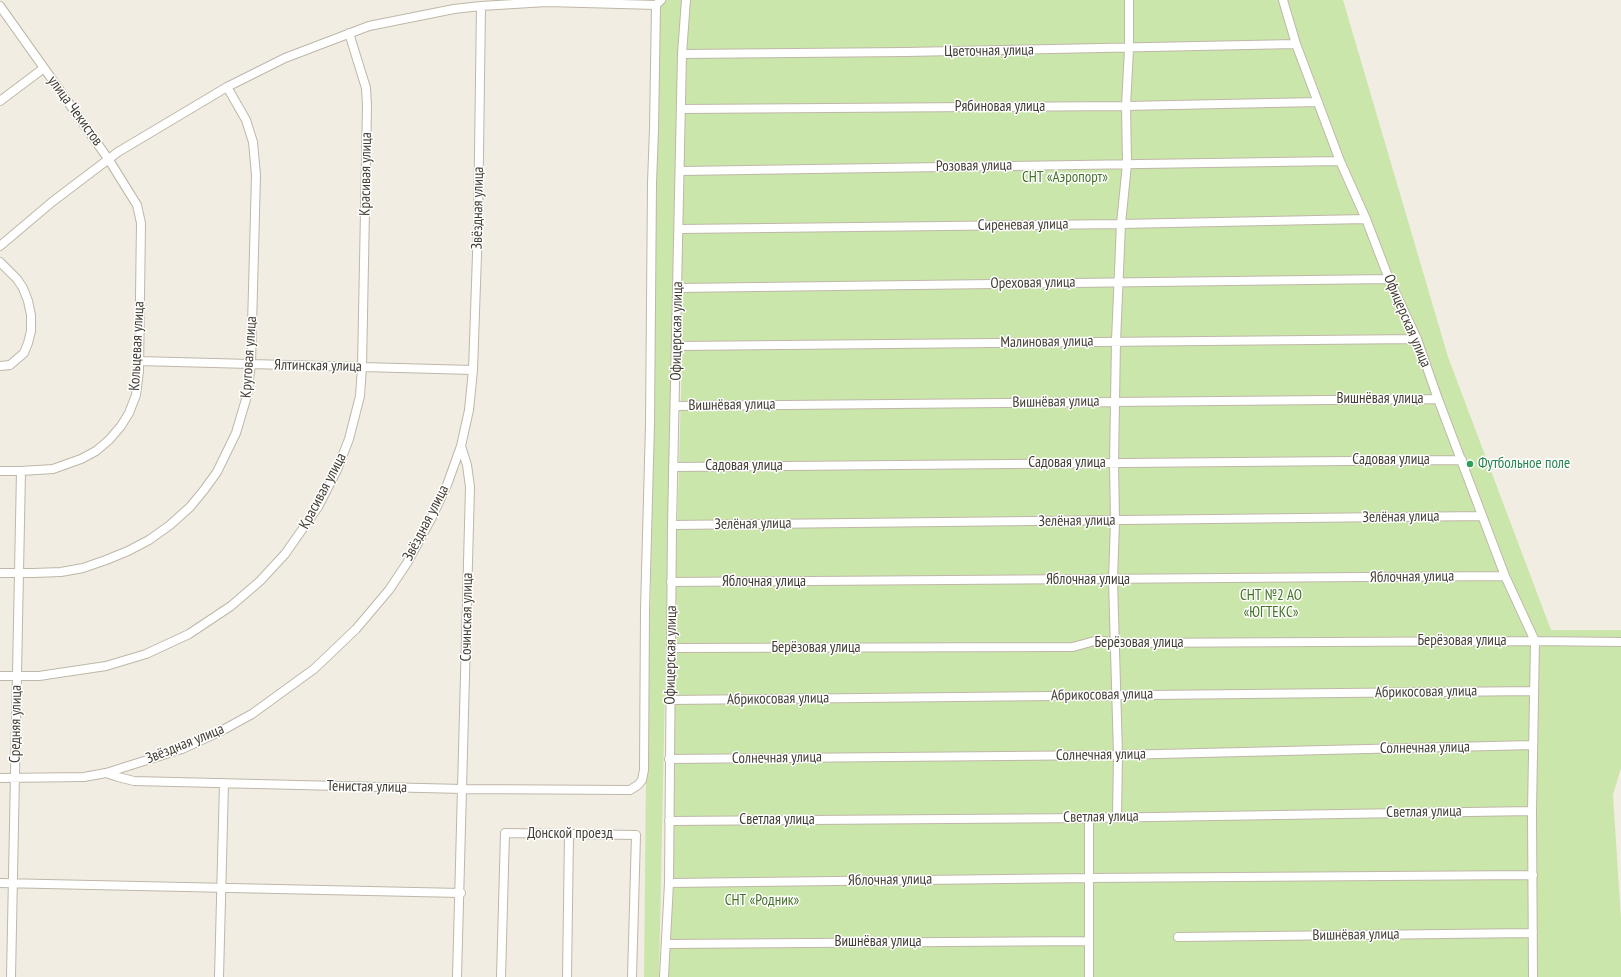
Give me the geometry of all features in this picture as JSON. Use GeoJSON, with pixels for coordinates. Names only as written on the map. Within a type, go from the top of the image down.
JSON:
{"type":"FeatureCollection","features":[{"type":"Feature","properties":{"kind":"street","name":"Офицерская улица"},"geometry":{"type":"LineString","coordinates":[[664,977],[667,944],[669,883],[673,467],[680,229],[682,54],[686,0]]}},
{"type":"Feature","properties":{"kind":"street"},"geometry":{"type":"LineString","coordinates":[[1117,817],[1118,755],[1113,580],[1115,521],[1114,463],[1116,341],[1121,224],[1127,164],[1126,106],[1129,49],[1129,0]]}},
{"type":"Feature","properties":{"kind":"street","name":"Офицерская улица"},"geometry":{"type":"LineString","coordinates":[[1283,0],[1296,44],[1340,161],[1366,219],[1389,279],[1417,339],[1505,576],[1535,641]]}},
{"type":"Feature","properties":{"kind":"street"},"geometry":{"type":"LineString","coordinates":[[0,246],[52,202],[118,152],[227,87],[285,58],[349,33],[369,26],[454,9],[481,6],[547,2],[659,2]]}},
{"type":"Feature","properties":{"kind":"street","name":"Тенистая улица"},"geometry":{"type":"LineString","coordinates":[[106,773],[134,781],[463,789],[630,790],[638,786],[642,780],[644,770],[645,610],[650,424],[652,183],[659,2]]}},
{"type":"Feature","properties":{"kind":"street"},"geometry":{"type":"LineString","coordinates":[[0,6],[44,68]]}},
{"type":"Feature","properties":{"kind":"street","name":"Звёздная улица"},"geometry":{"type":"LineString","coordinates":[[0,778],[84,777],[106,773],[182,749],[221,731],[252,714],[314,669],[356,629],[389,590],[404,568],[432,517],[447,485],[461,446],[469,410],[473,370],[478,226],[481,6]]}},
{"type":"Feature","properties":{"kind":"street","name":"Красивая улица"},"geometry":{"type":"LineString","coordinates":[[0,676],[38,676],[84,670],[127,661],[189,634],[231,606],[260,581],[285,554],[318,507],[337,470],[349,439],[360,396],[362,366],[367,106],[366,88],[349,33]]}},
{"type":"Feature","properties":{"kind":"street","name":"Цветочная улица"},"geometry":{"type":"LineString","coordinates":[[682,54],[1129,49],[1296,44]]}},
{"type":"Feature","properties":{"kind":"street","name":"улица Чекистов"},"geometry":{"type":"LineString","coordinates":[[0,101],[44,68],[109,160]]}},
{"type":"Feature","properties":{"kind":"street","name":"Круговая улица"},"geometry":{"type":"LineString","coordinates":[[0,573],[61,572],[82,568],[128,552],[170,525],[190,507],[217,472],[236,433],[243,413],[250,382],[256,175],[253,142],[246,120],[227,87]]}},
{"type":"Feature","properties":{"kind":"street","name":"Рябиновая улица"},"geometry":{"type":"LineString","coordinates":[[681,109],[1126,106],[1318,102]]}},
{"type":"Feature","properties":{"kind":"street","name":"Кольцевая улица"},"geometry":{"type":"LineString","coordinates":[[0,471],[53,469],[68,465],[96,451],[122,426],[136,395],[139,361],[140,214],[137,205],[109,160]]}},
{"type":"Feature","properties":{"kind":"street","name":"Розовая улица"},"geometry":{"type":"LineString","coordinates":[[680,171],[1340,161]]}},
{"type":"Feature","properties":{"kind":"street","name":"Сиреневая улица"},"geometry":{"type":"LineString","coordinates":[[680,229],[1121,224],[1366,219]]}},
{"type":"Feature","properties":{"kind":"street"},"geometry":{"type":"LineString","coordinates":[[0,262],[20,284],[28,301],[31,315],[31,331],[24,353],[10,364],[0,366]]}},
{"type":"Feature","properties":{"kind":"street","name":"Ореховая улица"},"geometry":{"type":"LineString","coordinates":[[678,288],[1119,281],[1389,279]]}},
{"type":"Feature","properties":{"kind":"street","name":"Малиновая улица"},"geometry":{"type":"LineString","coordinates":[[677,346],[1417,339]]}},
{"type":"Feature","properties":{"kind":"street","name":"Ялтинская улица"},"geometry":{"type":"LineString","coordinates":[[139,361],[473,370]]}},
{"type":"Feature","properties":{"kind":"street","name":"Вишнёвая улица"},"geometry":{"type":"LineString","coordinates":[[675,406],[1438,399]]}},
{"type":"Feature","properties":{"kind":"street","name":"Сочинская улица"},"geometry":{"type":"LineString","coordinates":[[458,977],[470,487],[467,465],[461,446]]}},
{"type":"Feature","properties":{"kind":"street","name":"Садовая улица"},"geometry":{"type":"LineString","coordinates":[[673,467],[1462,460]]}},
{"type":"Feature","properties":{"kind":"street","name":"Средняя улица"},"geometry":{"type":"LineString","coordinates":[[10,977],[21,471]]}},
{"type":"Feature","properties":{"kind":"street","name":"Зелёная улица"},"geometry":{"type":"LineString","coordinates":[[672,525],[1482,516]]}},
{"type":"Feature","properties":{"kind":"street","name":"Яблочная улица"},"geometry":{"type":"LineString","coordinates":[[671,582],[1505,576]]}},
{"type":"Feature","properties":{"kind":"street","name":"Берёзовая улица"},"geometry":{"type":"LineString","coordinates":[[671,648],[1073,647],[1098,640],[1115,644],[1535,641],[1621,642]]}},
{"type":"Feature","properties":{"kind":"street"},"geometry":{"type":"LineString","coordinates":[[1533,977],[1532,810],[1535,641]]}},
{"type":"Feature","properties":{"kind":"street","name":"Абрикосовая улица"},"geometry":{"type":"LineString","coordinates":[[670,700],[1534,691]]}},
{"type":"Feature","properties":{"kind":"street","name":"Солнечная улица"},"geometry":{"type":"LineString","coordinates":[[669,759],[1118,755],[1533,745]]}},
{"type":"Feature","properties":{"kind":"street"},"geometry":{"type":"LineString","coordinates":[[220,977],[224,783]]}},
{"type":"Feature","properties":{"kind":"street","name":"Светлая улица"},"geometry":{"type":"LineString","coordinates":[[669,821],[1089,818],[1532,810]]}},
{"type":"Feature","properties":{"kind":"street"},"geometry":{"type":"LineString","coordinates":[[1089,818],[1089,977]]}},
{"type":"Feature","properties":{"kind":"street","name":"Донской проезд"},"geometry":{"type":"LineString","coordinates":[[502,977],[505,834],[636,835],[632,977]]}},
{"type":"Feature","properties":{"kind":"street"},"geometry":{"type":"LineString","coordinates":[[567,977],[569,834]]}},
{"type":"Feature","properties":{"kind":"street","name":"Яблочная улица"},"geometry":{"type":"LineString","coordinates":[[669,883],[1533,875]]}},
{"type":"Feature","properties":{"kind":"street"},"geometry":{"type":"LineString","coordinates":[[0,883],[461,893]]}},
{"type":"Feature","properties":{"kind":"street","name":"Вишнёвая улица"},"geometry":{"type":"LineString","coordinates":[[1178,937],[1533,933]]}},
{"type":"Feature","properties":{"kind":"street","name":"Вишнёвая улица"},"geometry":{"type":"LineString","coordinates":[[667,944],[1089,941]]}},
{"type":"Feature","properties":{"kind":"green space"},"geometry":{"type":"Polygon","coordinates":[[[658,0],[682,0],[676,159],[659,977],[644,977],[646,774],[651,578],[658,0]]]}},
{"type":"Feature","properties":{"kind":"green space"},"geometry":{"type":"Polygon","coordinates":[[[687,0],[1343,0],[1448,357],[1551,630],[1621,630],[1621,768],[1613,795],[1621,919],[1621,977],[669,977],[669,817],[682,357],[682,54],[687,0]]]}},
{"type":"Feature","properties":{"kind":"place","name":"Футбольное поле"},"geometry":{"type":"Point","coordinates":[1470,464]}},
{"type":"Feature","properties":{"kind":"park label","name":"СНТ «Аэропорт»"},"geometry":{"type":"Point","coordinates":[1065,178]}},
{"type":"Feature","properties":{"kind":"park label","name":"СНТ №2 АО «ЮГТЕКС»"},"geometry":{"type":"Point","coordinates":[1271,604]}},
{"type":"Feature","properties":{"kind":"park label","name":"СНТ «Родник»"},"geometry":{"type":"Point","coordinates":[762,901]}}]}
